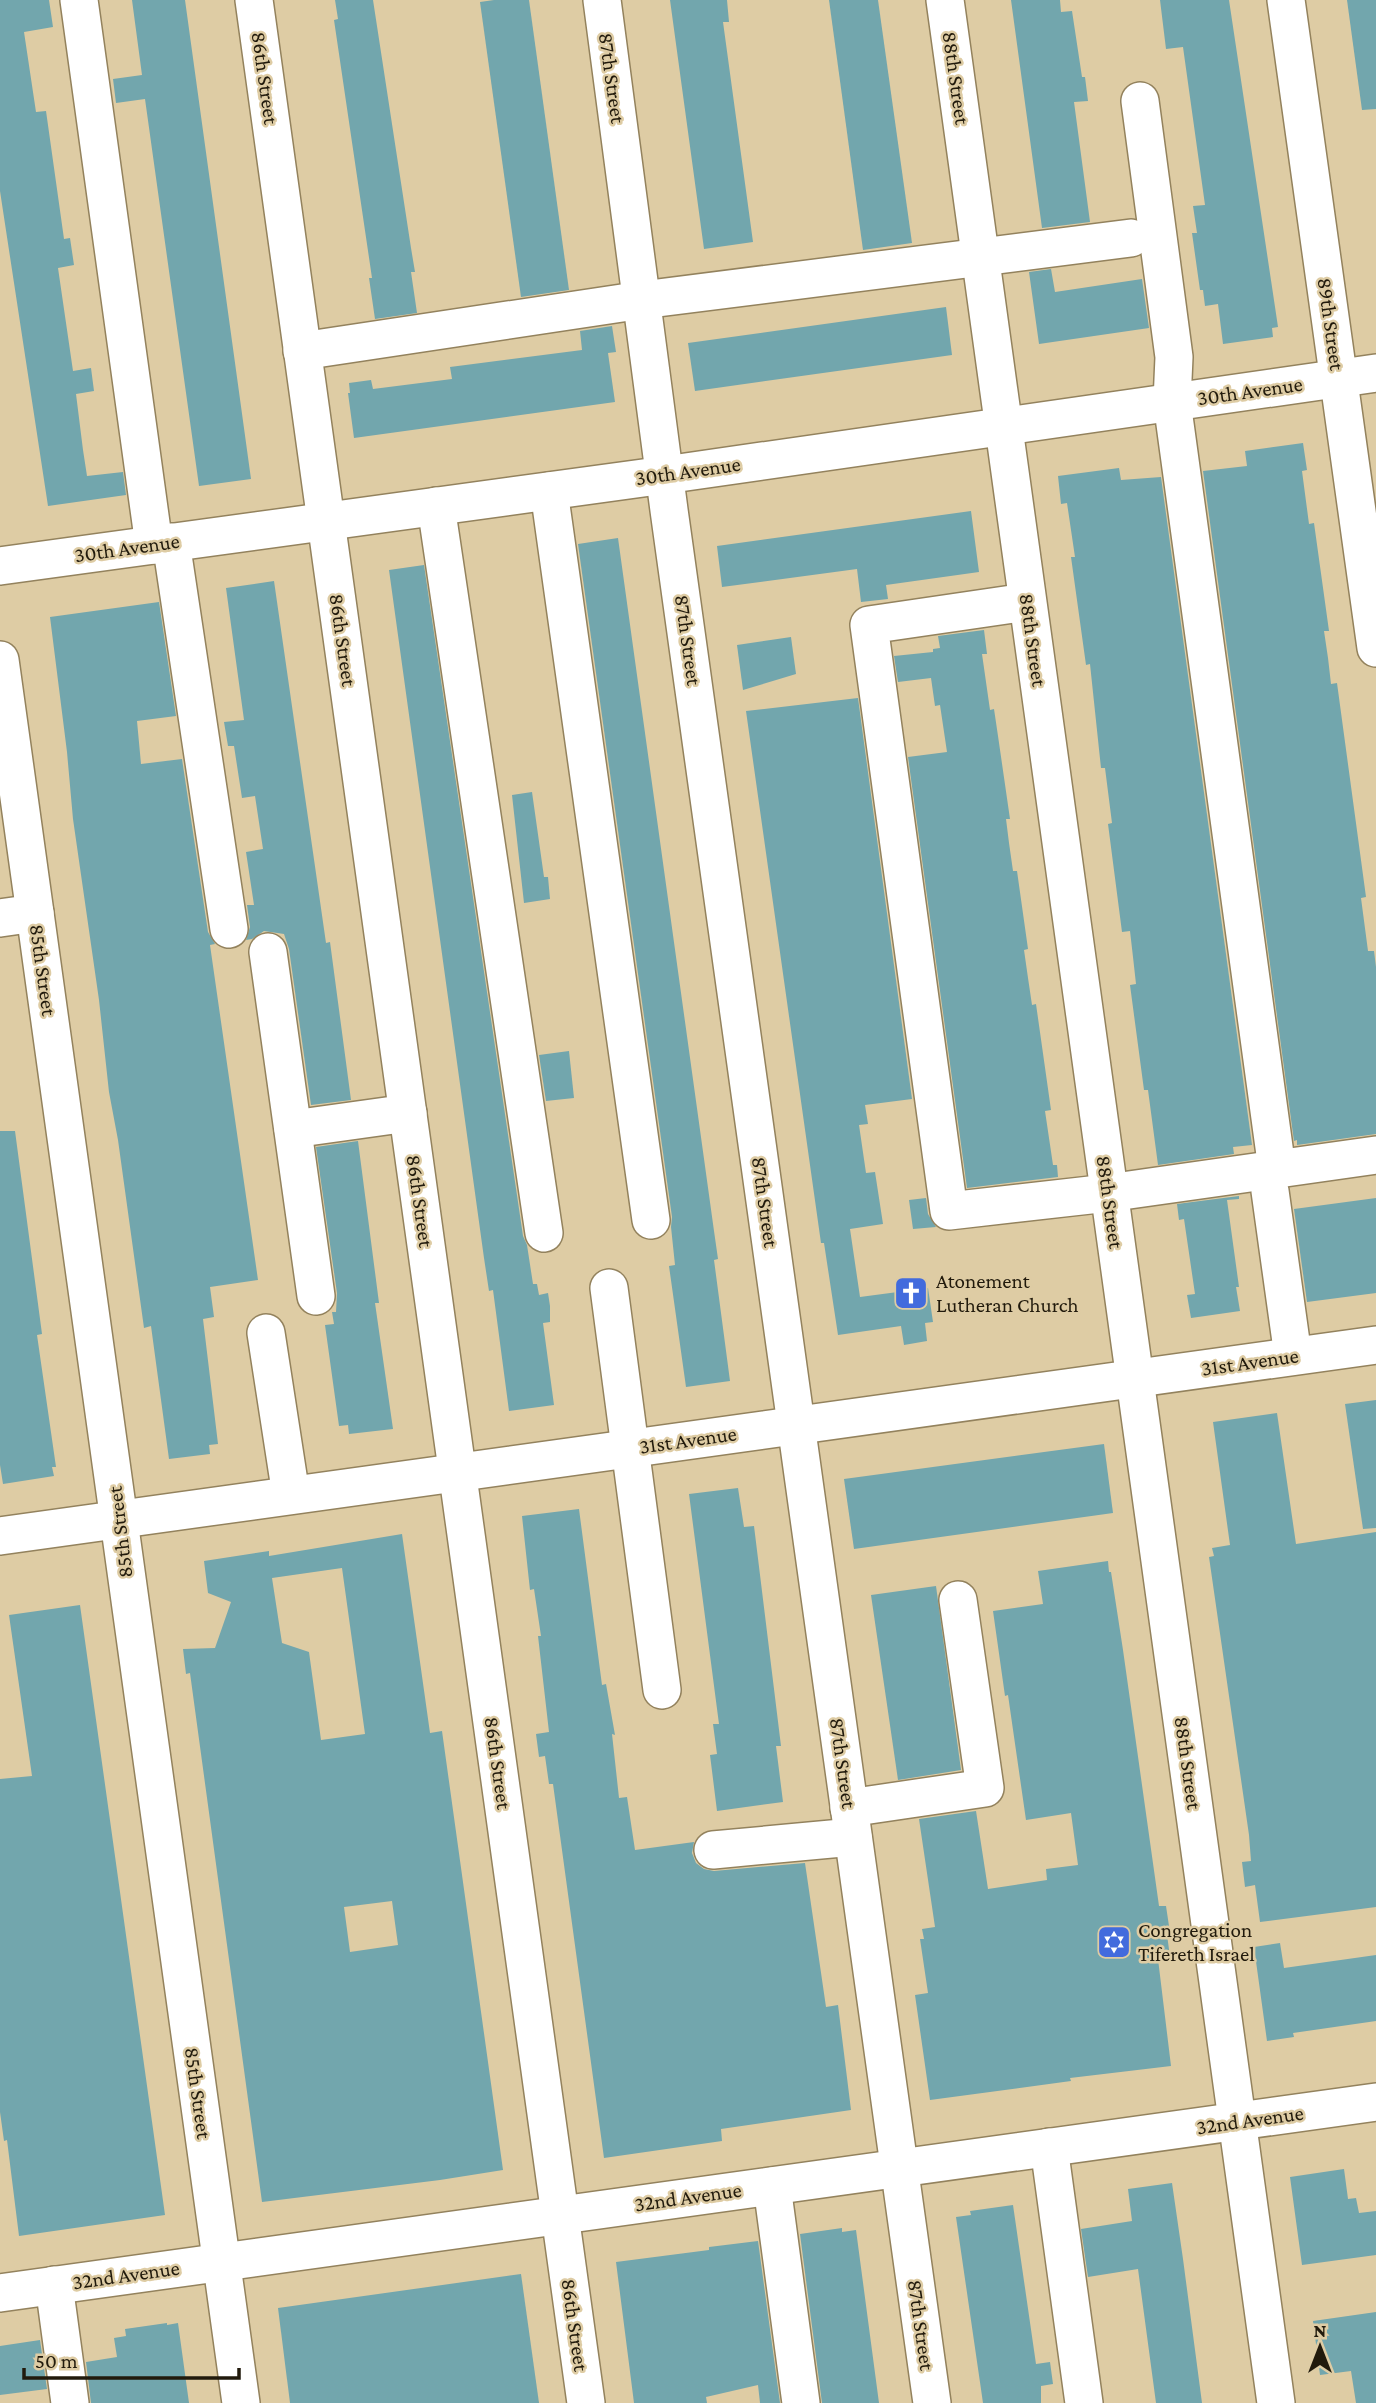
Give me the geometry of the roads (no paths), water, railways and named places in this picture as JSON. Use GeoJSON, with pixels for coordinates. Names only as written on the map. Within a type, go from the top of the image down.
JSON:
{"type":"FeatureCollection","features":[{"type":"Feature","properties":{"kind":"street"},"geometry":{"type":"LineString","coordinates":[[79,0],[162,544],[229,929]]}},
{"type":"Feature","properties":{"kind":"street","name":"86th Street"},"geometry":{"type":"LineString","coordinates":[[254,0],[586,2403]]}},
{"type":"Feature","properties":{"kind":"street","name":"87th Street"},"geometry":{"type":"LineString","coordinates":[[601,0],[664,475],[932,2403]]}},
{"type":"Feature","properties":{"kind":"street","name":"88th Street"},"geometry":{"type":"LineString","coordinates":[[945,0],[1276,2403]]}},
{"type":"Feature","properties":{"kind":"street","name":"89th Street"},"geometry":{"type":"LineString","coordinates":[[1286,0],[1376,648]]}},
{"type":"Feature","properties":{"kind":"street"},"geometry":{"type":"LineString","coordinates":[[1140,101],[1174,357],[1172,402],[1273,1180],[1293,1356]]}},
{"type":"Feature","properties":{"kind":"street"},"geometry":{"type":"LineString","coordinates":[[302,351],[642,300],[1131,238]]}},
{"type":"Feature","properties":{"kind":"street","name":"30th Avenue"},"geometry":{"type":"LineString","coordinates":[[0,566],[664,475],[1376,373]]}},
{"type":"Feature","properties":{"kind":"street"},"geometry":{"type":"LineString","coordinates":[[549,491],[651,1220]]}},
{"type":"Feature","properties":{"kind":"street"},"geometry":{"type":"LineString","coordinates":[[436,506],[544,1233]]}},
{"type":"Feature","properties":{"kind":"street"},"geometry":{"type":"LineString","coordinates":[[1027,602],[869,625],[949,1211],[1108,1193],[1273,1180],[1376,1155]]}},
{"type":"Feature","properties":{"kind":"street","name":"85th Street"},"geometry":{"type":"LineString","coordinates":[[0,660],[18,915],[119,1519],[122,1557],[241,2403]]}},
{"type":"Feature","properties":{"kind":"street"},"geometry":{"type":"LineString","coordinates":[[268,952],[316,1296]]}},
{"type":"Feature","properties":{"kind":"street"},"geometry":{"type":"LineString","coordinates":[[293,1129],[408,1113]]}},
{"type":"Feature","properties":{"kind":"street"},"geometry":{"type":"LineString","coordinates":[[609,1288],[662,1690]]}},
{"type":"Feature","properties":{"kind":"street"},"geometry":{"type":"LineString","coordinates":[[266,1333],[291,1495]]}},
{"type":"Feature","properties":{"kind":"street","name":"31st Avenue"},"geometry":{"type":"LineString","coordinates":[[0,1535],[1376,1345]]}},
{"type":"Feature","properties":{"kind":"street"},"geometry":{"type":"LineString","coordinates":[[713,1850],[851,1822],[985,1787],[958,1600]]}},
{"type":"Feature","properties":{"kind":"street","name":"32nd Avenue"},"geometry":{"type":"LineString","coordinates":[[0,2293],[1376,2102]]}},
{"type":"Feature","properties":{"kind":"street"},"geometry":{"type":"LineString","coordinates":[[1049,2147],[1084,2403]]}},
{"type":"Feature","properties":{"kind":"street"},"geometry":{"type":"LineString","coordinates":[[772,2186],[801,2403]]}},
{"type":"Feature","properties":{"kind":"street"},"geometry":{"type":"LineString","coordinates":[[54,2285],[70,2403]]}},
{"type":"Feature","properties":{"kind":"place","name":"Atonement Lutheran Church"},"geometry":{"type":"Point","coordinates":[911,1293]}},
{"type":"Feature","properties":{"kind":"place","name":"Congregation Tifereth Israel"},"geometry":{"type":"Point","coordinates":[1114,1942]}}]}
